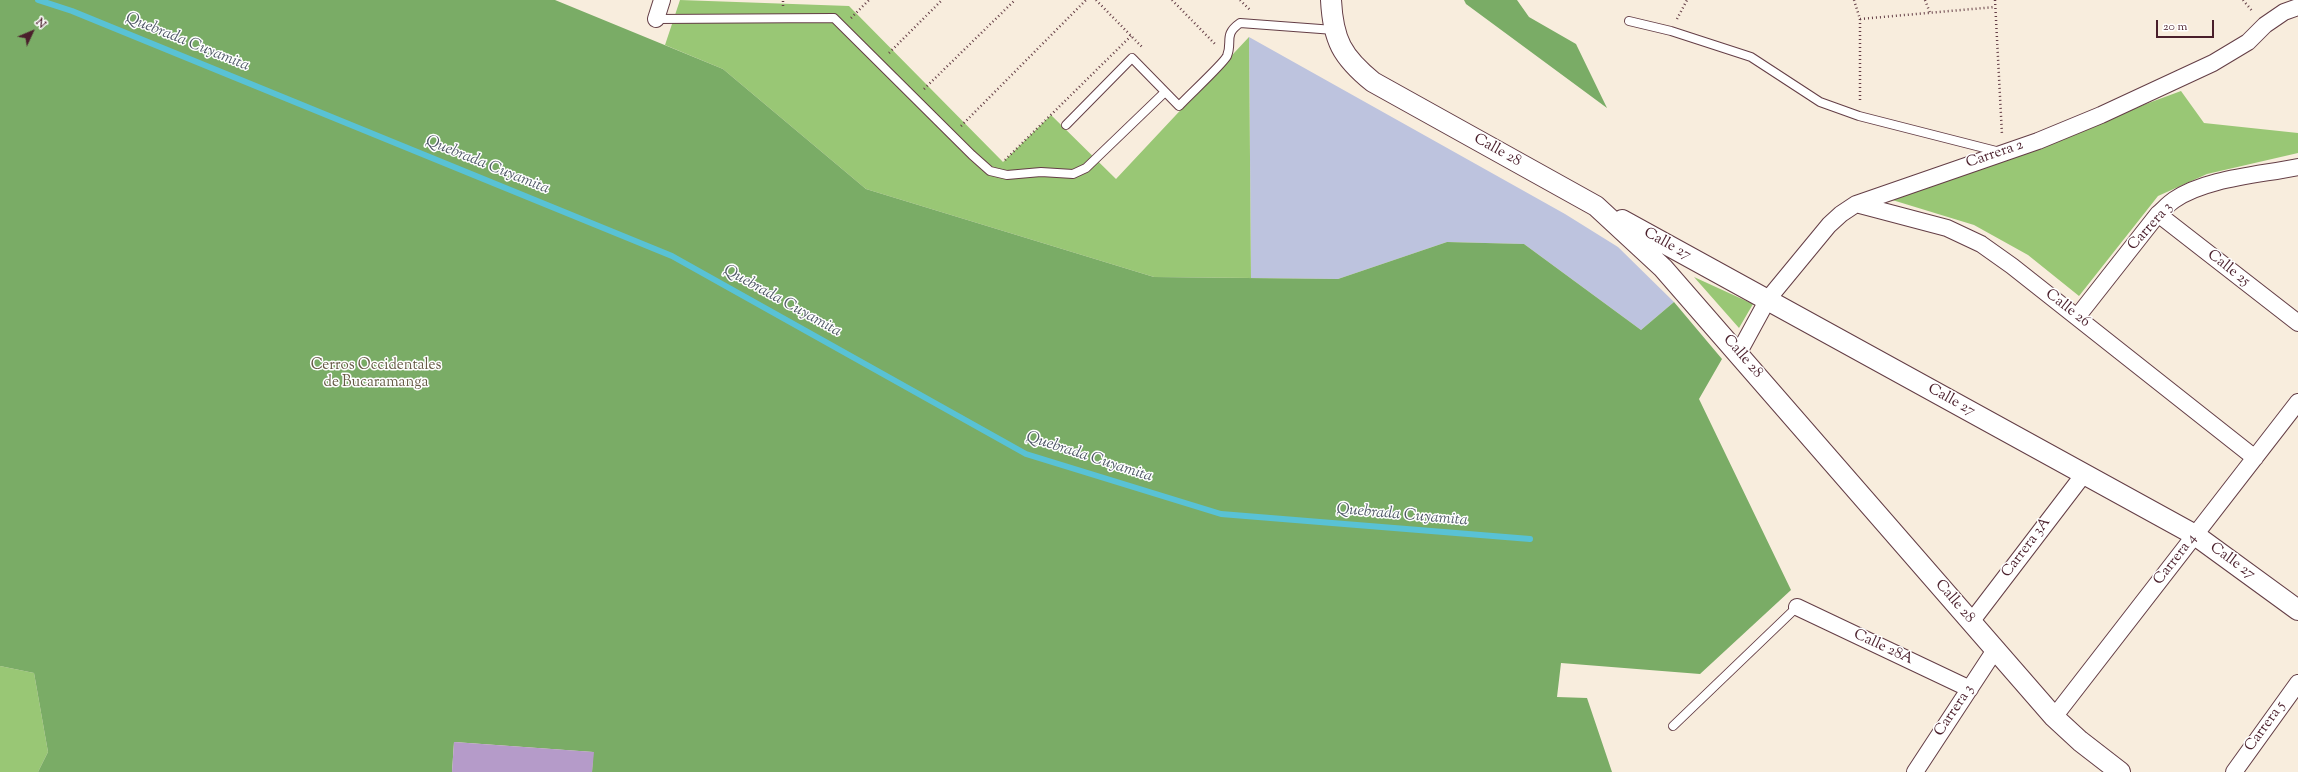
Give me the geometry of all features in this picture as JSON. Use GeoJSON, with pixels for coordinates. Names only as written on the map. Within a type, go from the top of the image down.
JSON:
{"type":"FeatureCollection","features":[{"type":"Feature","properties":{"kind":"street"},"geometry":{"type":"LineString","coordinates":[[656,19],[662,0]]}},
{"type":"Feature","properties":{"kind":"street","name":"Calle 28"},"geometry":{"type":"LineString","coordinates":[[1331,0],[1334,30],[1347,59],[1373,82],[1596,206],[1668,273],[2054,717],[2080,741],[2120,772]]}},
{"type":"Feature","properties":{"kind":"street","name":"Carrera 2"},"geometry":{"type":"LineString","coordinates":[[1738,354],[1768,300],[1829,225],[1840,214],[1856,204],[2003,153],[2101,115],[2213,63],[2248,42],[2265,25],[2284,12],[2298,6]]}},
{"type":"Feature","properties":{"kind":"street","name":"Carrera 3"},"geometry":{"type":"LineString","coordinates":[[2077,317],[2158,214],[2174,200],[2195,189],[2298,167]]}},
{"type":"Feature","properties":{"kind":"street","name":"Calle 26"},"geometry":{"type":"LineString","coordinates":[[1856,204],[1947,228],[1981,244],[2077,317],[2255,458]]}},
{"type":"Feature","properties":{"kind":"street","name":"Calle 27"},"geometry":{"type":"LineString","coordinates":[[1596,206],[2195,535],[2298,610]]}},
{"type":"Feature","properties":{"kind":"street","name":"Calle 25"},"geometry":{"type":"LineString","coordinates":[[2158,214],[2298,323]]}},
{"type":"Feature","properties":{"kind":"street","name":"Carrera 4"},"geometry":{"type":"LineString","coordinates":[[2054,717],[2298,402]]}},
{"type":"Feature","properties":{"kind":"street","name":"Carrera 3A"},"geometry":{"type":"LineString","coordinates":[[1971,622],[2084,474]]}},
{"type":"Feature","properties":{"kind":"street","name":"Calle 28A"},"geometry":{"type":"LineString","coordinates":[[1797,607],[1970,689]]}},
{"type":"Feature","properties":{"kind":"street","name":"Carrera 3"},"geometry":{"type":"LineString","coordinates":[[1915,772],[1995,650]]}},
{"type":"Feature","properties":{"kind":"street","name":"Carrera 5"},"geometry":{"type":"LineString","coordinates":[[2234,772],[2298,683]]}},
{"type":"Feature","properties":{"kind":"lane"},"geometry":{"type":"LineString","coordinates":[[656,19],[834,18],[990,171],[1007,175],[1041,172],[1073,174],[1086,168],[1165,92]]}},
{"type":"Feature","properties":{"kind":"lane"},"geometry":{"type":"LineString","coordinates":[[1629,22],[1671,31],[1751,56],[1820,102],[1860,116],[2003,153]]}},
{"type":"Feature","properties":{"kind":"lane"},"geometry":{"type":"LineString","coordinates":[[1066,125],[1132,58],[1179,106],[1227,56],[1228,36],[1233,28],[1240,23],[1334,30]]}},
{"type":"Feature","properties":{"kind":"lane"},"geometry":{"type":"LineString","coordinates":[[1673,726],[1797,607]]}},
{"type":"Feature","properties":{"kind":"path"},"geometry":{"type":"LineString","coordinates":[[842,26],[869,0]]}},
{"type":"Feature","properties":{"kind":"path"},"geometry":{"type":"LineString","coordinates":[[879,63],[942,0]]}},
{"type":"Feature","properties":{"kind":"path"},"geometry":{"type":"LineString","coordinates":[[915,98],[1015,0]]}},
{"type":"Feature","properties":{"kind":"path"},"geometry":{"type":"LineString","coordinates":[[952,135],[1086,0]]}},
{"type":"Feature","properties":{"kind":"path"},"geometry":{"type":"LineString","coordinates":[[1172,0],[1227,56]]}},
{"type":"Feature","properties":{"kind":"path"},"geometry":{"type":"LineString","coordinates":[[1671,31],[1687,0]]}},
{"type":"Feature","properties":{"kind":"path"},"geometry":{"type":"LineString","coordinates":[[1854,0],[1860,19],[1860,116]]}},
{"type":"Feature","properties":{"kind":"path"},"geometry":{"type":"LineString","coordinates":[[1925,0],[1930,13]]}},
{"type":"Feature","properties":{"kind":"path"},"geometry":{"type":"LineString","coordinates":[[1995,0],[2003,153]]}},
{"type":"Feature","properties":{"kind":"path"},"geometry":{"type":"LineString","coordinates":[[1860,19],[1995,7]]}},
{"type":"Feature","properties":{"kind":"path"},"geometry":{"type":"LineString","coordinates":[[990,171],[1003,162],[1131,36]]}},
{"type":"Feature","properties":{"kind":"shaded area"},"geometry":{"type":"Polygon","coordinates":[[[1249,37],[1565,214],[1618,247],[1674,302],[1641,330],[1524,244],[1447,242],[1338,279],[1251,278],[1249,37]]]}},
{"type":"Feature","properties":{"kind":"green space","name":"Cerros Occidentales de Bucaramanga"},"geometry":{"type":"Polygon","coordinates":[[[0,0],[555,0],[723,69],[866,189],[1154,277],[1338,279],[1447,242],[1524,244],[1641,330],[1674,302],[1722,359],[1699,399],[1791,590],[1700,674],[1561,663],[1557,697],[1587,698],[1612,772],[592,772],[593,752],[454,742],[452,772],[38,772],[48,752],[34,673],[0,666],[0,0]]]}},
{"type":"Feature","properties":{"kind":"green space"},"geometry":{"type":"Polygon","coordinates":[[[680,0],[849,6],[1003,162],[1051,115],[1116,179],[1249,37],[1251,278],[1154,277],[866,189],[723,69],[665,45],[680,0]]]}},
{"type":"Feature","properties":{"kind":"green space"},"geometry":{"type":"Polygon","coordinates":[[[1464,0],[1517,0],[1529,17],[1576,44],[1607,108],[1466,4],[1464,0]]]}},
{"type":"Feature","properties":{"kind":"green space"},"geometry":{"type":"Polygon","coordinates":[[[2181,91],[2204,123],[2298,133],[2298,153],[2207,174],[2158,196],[2079,296],[2028,255],[1974,225],[1889,199],[2181,91]]]}},
{"type":"Feature","properties":{"kind":"green space"},"geometry":{"type":"Polygon","coordinates":[[[1694,277],[1753,304],[1739,328],[1694,277]]]}},
{"type":"Feature","properties":{"kind":"green space"},"geometry":{"type":"Polygon","coordinates":[[[0,666],[34,673],[48,752],[38,772],[0,772],[0,666]]]}},
{"type":"Feature","properties":{"kind":"building"},"geometry":{"type":"Polygon","coordinates":[[[454,742],[594,752],[592,772],[452,772],[454,742]]]}},
{"type":"Feature","properties":{"kind":"waterway","name":"Quebrada Cuyamita"},"geometry":{"type":"LineString","coordinates":[[38,0],[72,11],[672,256],[1026,454],[1221,514],[1530,539]]}}]}
